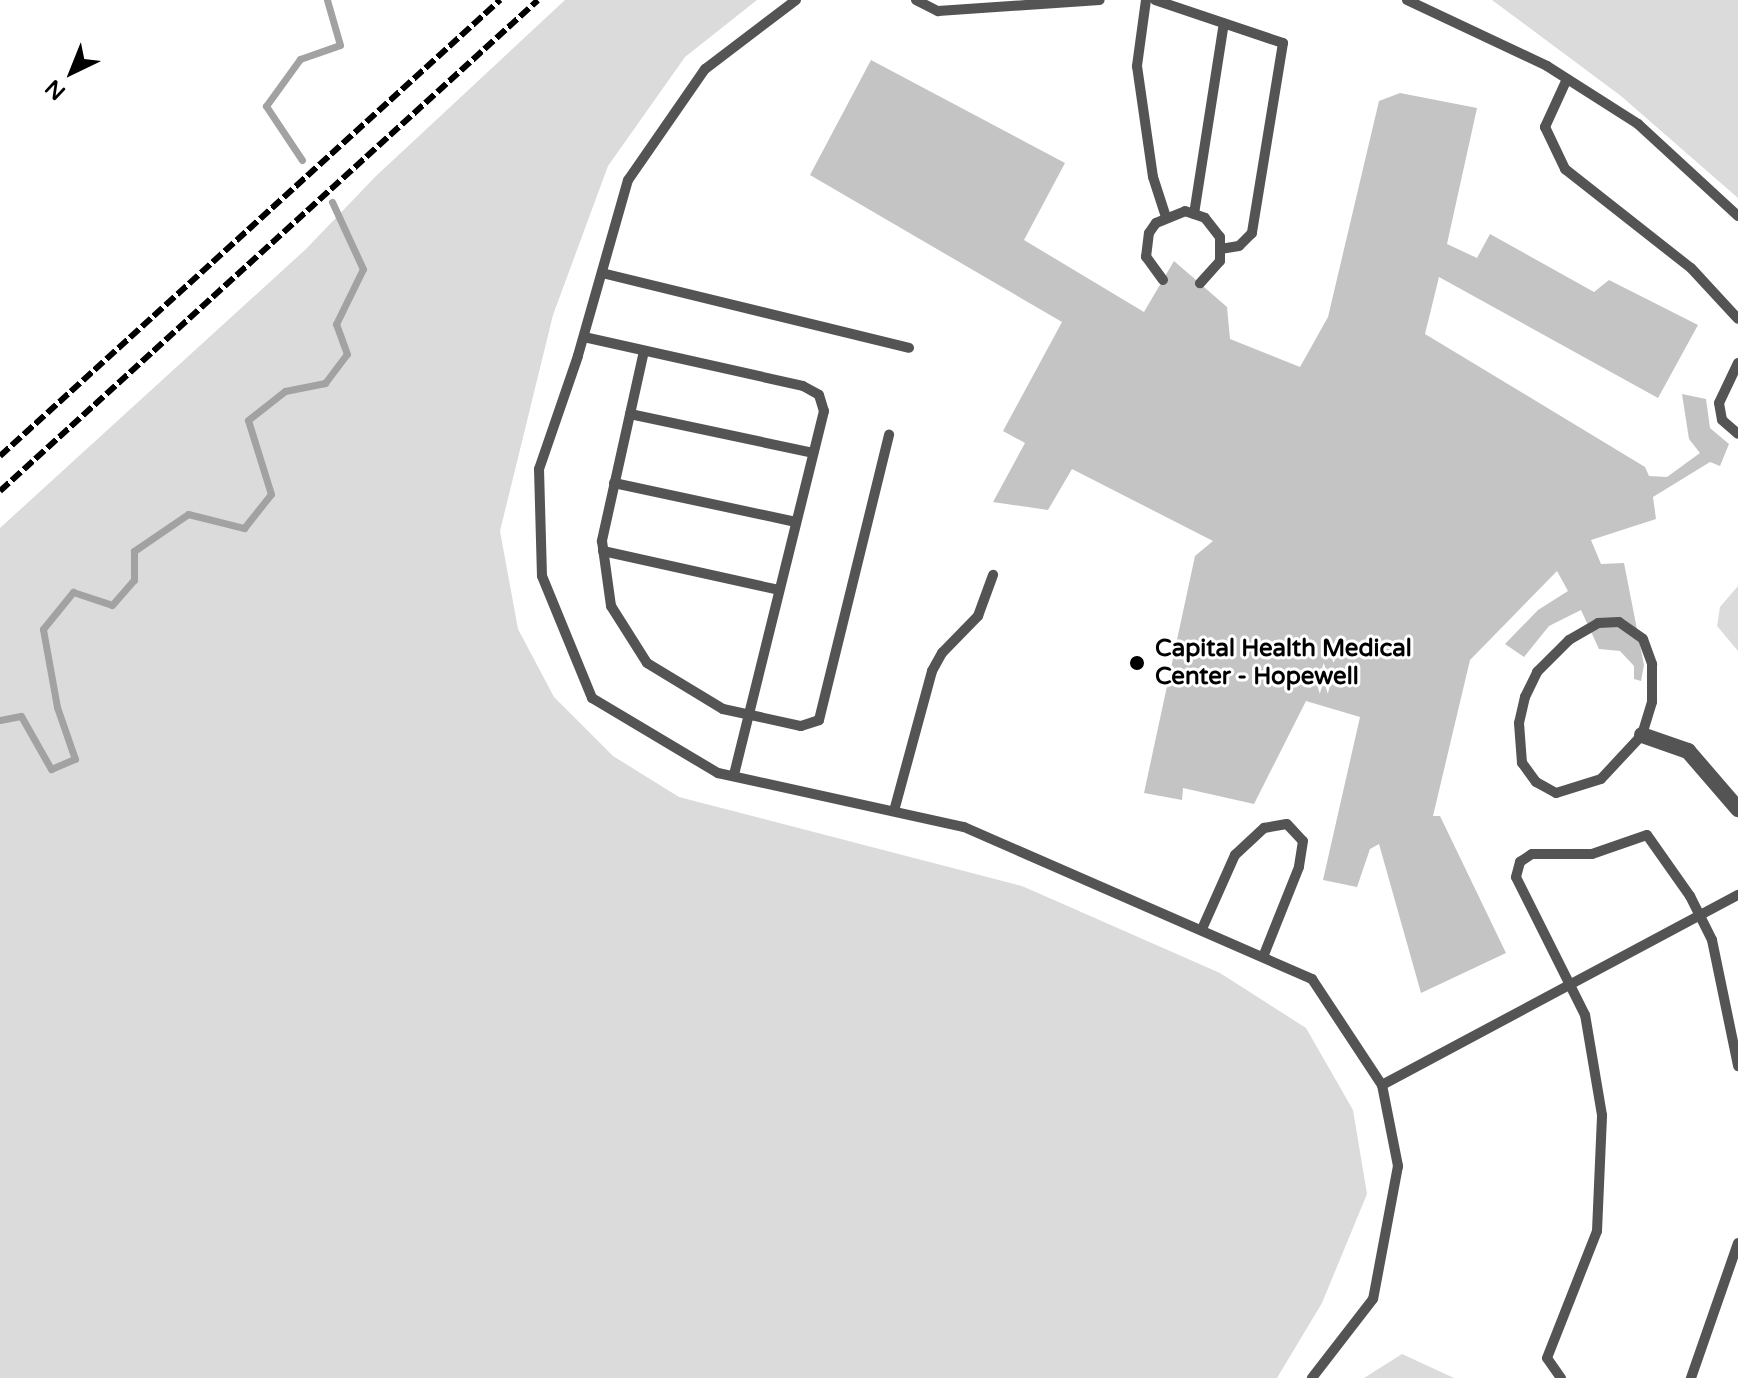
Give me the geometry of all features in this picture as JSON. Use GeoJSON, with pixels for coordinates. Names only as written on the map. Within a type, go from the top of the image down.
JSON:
{"type":"FeatureCollection","features":[{"type":"Feature","properties":{"kind":"street"},"geometry":{"type":"LineString","coordinates":[[1642,735],[1688,751],[1738,809]]}},
{"type":"Feature","properties":{"kind":"lane"},"geometry":{"type":"LineString","coordinates":[[796,0],[705,69],[628,180],[584,337],[539,469],[542,576],[592,698],[718,773],[964,827],[1312,979],[1382,1085],[1398,1166],[1373,1299],[1312,1378]]}},
{"type":"Feature","properties":{"kind":"lane"},"geometry":{"type":"LineString","coordinates":[[916,0],[938,11],[1100,0]]}},
{"type":"Feature","properties":{"kind":"lane"},"geometry":{"type":"LineString","coordinates":[[1146,0],[1138,82],[1153,177],[1166,217]]}},
{"type":"Feature","properties":{"kind":"lane"},"geometry":{"type":"LineString","coordinates":[[1155,0],[1283,43],[1252,233],[1239,246],[1220,249]]}},
{"type":"Feature","properties":{"kind":"lane"},"geometry":{"type":"LineString","coordinates":[[1414,1],[1567,79],[1638,124],[1738,216]]}},
{"type":"Feature","properties":{"kind":"lane"},"geometry":{"type":"LineString","coordinates":[[1194,214],[1224,23]]}},
{"type":"Feature","properties":{"kind":"lane"},"geometry":{"type":"LineString","coordinates":[[1567,79],[1545,127],[1565,169],[1691,268],[1738,319]]}},
{"type":"Feature","properties":{"kind":"lane"},"geometry":{"type":"LineString","coordinates":[[1163,280],[1151,269],[1145,245],[1156,223],[1185,211],[1214,226],[1220,249],[1214,272],[1200,283]]}},
{"type":"Feature","properties":{"kind":"lane"},"geometry":{"type":"LineString","coordinates":[[602,273],[909,348]]}},
{"type":"Feature","properties":{"kind":"lane"},"geometry":{"type":"LineString","coordinates":[[584,337],[803,386],[819,395],[824,411],[734,776]]}},
{"type":"Feature","properties":{"kind":"lane"},"geometry":{"type":"LineString","coordinates":[[644,351],[614,483],[603,551],[611,606],[647,663],[723,709],[801,726],[819,720],[889,434]]}},
{"type":"Feature","properties":{"kind":"lane"},"geometry":{"type":"LineString","coordinates":[[1738,363],[1719,403],[1722,420],[1738,434]]}},
{"type":"Feature","properties":{"kind":"lane"},"geometry":{"type":"LineString","coordinates":[[630,414],[813,453]]}},
{"type":"Feature","properties":{"kind":"lane"},"geometry":{"type":"LineString","coordinates":[[614,483],[796,522]]}},
{"type":"Feature","properties":{"kind":"lane"},"geometry":{"type":"LineString","coordinates":[[603,551],[779,590]]}},
{"type":"Feature","properties":{"kind":"lane"},"geometry":{"type":"LineString","coordinates":[[894,811],[932,671],[942,653],[978,616],[993,575]]}},
{"type":"Feature","properties":{"kind":"lane"},"geometry":{"type":"LineString","coordinates":[[1619,622],[1643,639],[1652,664],[1652,702],[1642,735],[1601,779],[1576,791],[1556,793],[1536,782],[1522,763],[1519,723],[1537,672],[1554,653],[1598,623],[1619,622]]}},
{"type":"Feature","properties":{"kind":"lane"},"geometry":{"type":"LineString","coordinates":[[1202,929],[1235,855],[1264,828],[1287,824],[1303,841],[1299,867],[1263,957]]}},
{"type":"Feature","properties":{"kind":"lane"},"geometry":{"type":"LineString","coordinates":[[1561,1378],[1547,1358],[1597,1231],[1602,1115],[1585,1015],[1573,985],[1516,877],[1520,862],[1532,854],[1592,854],[1647,835],[1701,915],[1712,940],[1738,1066]]}},
{"type":"Feature","properties":{"kind":"lane"},"geometry":{"type":"LineString","coordinates":[[1382,1085],[1738,895]]}},
{"type":"Feature","properties":{"kind":"lane"},"geometry":{"type":"LineString","coordinates":[[1691,1378],[1738,1243]]}},
{"type":"Feature","properties":{"kind":"shaded area"},"geometry":{"type":"Polygon","coordinates":[[[565,0],[757,0],[685,57],[608,166],[553,315],[500,531],[518,629],[554,697],[613,756],[679,797],[1022,886],[1220,973],[1306,1028],[1353,1110],[1367,1194],[1322,1303],[1277,1378],[0,1378],[0,528],[306,249],[376,176],[565,0]]]}},
{"type":"Feature","properties":{"kind":"shaded area"},"geometry":{"type":"Polygon","coordinates":[[[1492,0],[1738,0],[1738,198],[1621,96],[1492,0]]]}},
{"type":"Feature","properties":{"kind":"shaded area"},"geometry":{"type":"Polygon","coordinates":[[[1738,586],[1738,651],[1717,626],[1720,607],[1738,586]]]}},
{"type":"Feature","properties":{"kind":"shaded area"},"geometry":{"type":"Polygon","coordinates":[[[1402,1354],[1454,1378],[1364,1378],[1402,1354]]]}},
{"type":"Feature","properties":{"kind":"building","name":"Capital Health Medical Center - Hopewell"},"geometry":{"type":"Polygon","coordinates":[[[871,60],[1065,163],[1024,240],[1144,312],[1174,261],[1227,307],[1230,339],[1300,367],[1328,317],[1379,101],[1400,93],[1477,108],[1447,244],[1477,258],[1490,234],[1594,292],[1609,280],[1698,325],[1658,398],[1439,277],[1425,334],[1645,467],[1649,476],[1667,477],[1700,453],[1689,439],[1682,394],[1706,399],[1710,428],[1729,444],[1720,466],[1710,462],[1653,497],[1656,519],[1591,540],[1601,564],[1624,563],[1644,665],[1641,681],[1634,679],[1634,666],[1620,651],[1599,649],[1581,610],[1549,626],[1524,657],[1505,644],[1538,610],[1568,591],[1557,571],[1470,660],[1433,816],[1440,816],[1506,953],[1421,993],[1379,844],[1370,849],[1357,887],[1323,880],[1360,717],[1306,701],[1254,804],[1183,788],[1182,800],[1144,793],[1195,556],[1213,541],[1072,469],[1048,510],[993,502],[1025,443],[1003,431],[1062,322],[810,175],[871,60]]]}},
{"type":"Feature","properties":{"kind":"waterway"},"geometry":{"type":"LineString","coordinates":[[302,160],[266,106],[300,59],[340,45],[327,0]]}},
{"type":"Feature","properties":{"kind":"waterway"},"geometry":{"type":"LineString","coordinates":[[0,720],[21,716],[51,769],[75,759],[57,707],[43,629],[73,592],[112,605],[134,580],[134,551],[188,514],[244,528],[271,494],[248,420],[285,391],[325,383],[347,354],[336,324],[363,269],[332,202]]}},
{"type":"Feature","properties":{"kind":"railway"},"geometry":{"type":"LineString","coordinates":[[0,456],[500,0]]}},
{"type":"Feature","properties":{"kind":"railway"},"geometry":{"type":"LineString","coordinates":[[0,491],[538,0]]}},
{"type":"Feature","properties":{"kind":"place","name":"Capital Health Medical Center - Hopewell"},"geometry":{"type":"Point","coordinates":[1137,663]}}]}
